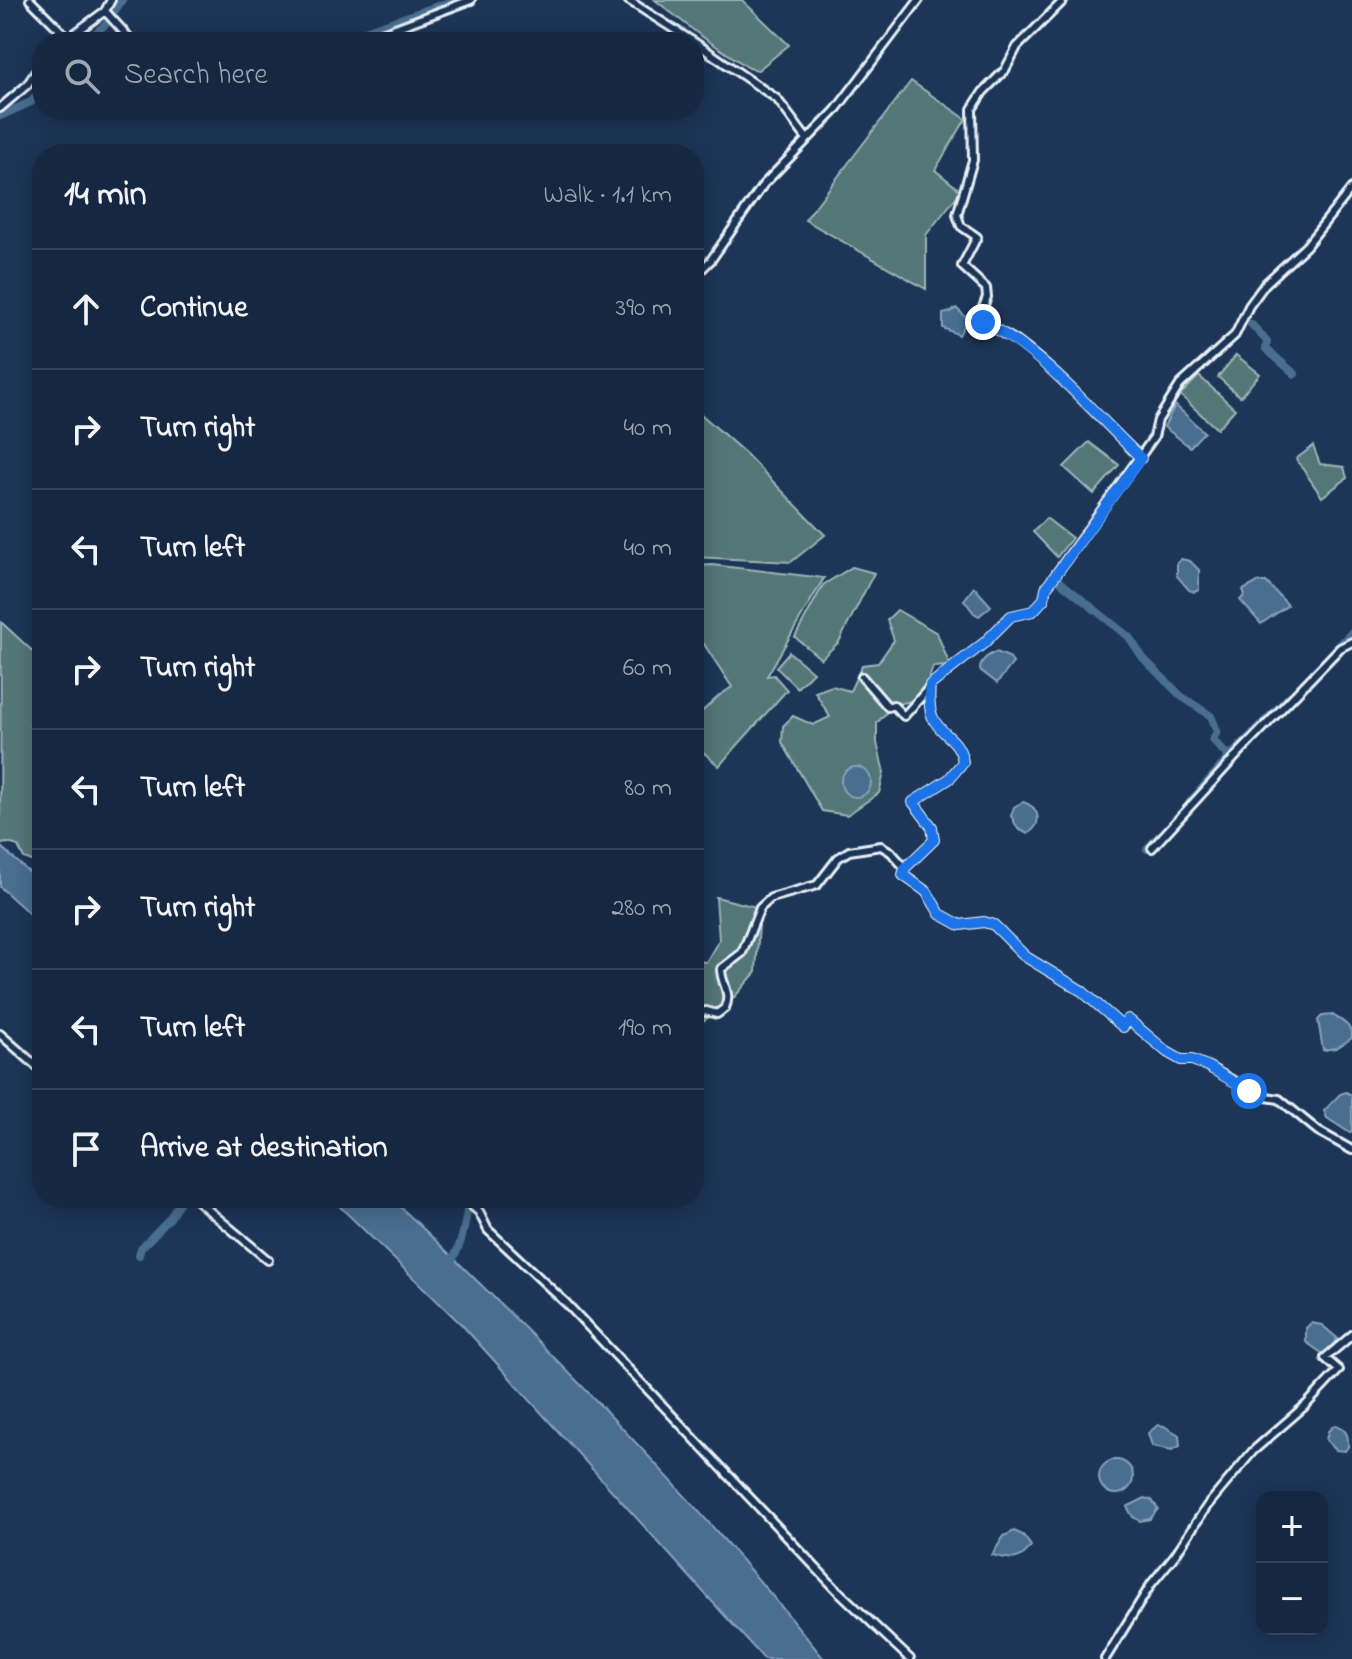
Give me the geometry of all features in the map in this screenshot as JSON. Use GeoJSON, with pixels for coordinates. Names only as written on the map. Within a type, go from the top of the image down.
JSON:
{"type":"FeatureCollection","features":[{"type":"Feature","properties":{"kind":"street"},"geometry":{"type":"LineString","coordinates":[[30,0],[58,32]]}},
{"type":"Feature","properties":{"kind":"street"},"geometry":{"type":"LineString","coordinates":[[76,32],[105,11],[111,0]]}},
{"type":"Feature","properties":{"kind":"street"},"geometry":{"type":"LineString","coordinates":[[384,32],[471,0]]}},
{"type":"Feature","properties":{"kind":"street"},"geometry":{"type":"LineString","coordinates":[[628,0],[678,32]]}},
{"type":"Feature","properties":{"kind":"street"},"geometry":{"type":"LineString","coordinates":[[704,267],[763,185],[835,111],[919,0]]}},
{"type":"Feature","properties":{"kind":"street"},"geometry":{"type":"LineString","coordinates":[[1064,0],[1017,47],[1005,70],[983,92],[972,109],[973,160],[957,215],[961,226],[977,237],[962,266],[986,288],[987,297],[980,311],[983,322],[1012,338],[1050,369],[1141,458]]}},
{"type":"Feature","properties":{"kind":"street"},"geometry":{"type":"LineString","coordinates":[[105,11],[125,32]]}},
{"type":"Feature","properties":{"kind":"street"},"geometry":{"type":"LineString","coordinates":[[704,49],[777,99],[807,139]]}},
{"type":"Feature","properties":{"kind":"street"},"geometry":{"type":"LineString","coordinates":[[0,108],[32,78]]}},
{"type":"Feature","properties":{"kind":"street"},"geometry":{"type":"LineString","coordinates":[[862,677],[888,707],[893,705],[904,716],[930,685],[984,643],[1011,616],[1033,611],[1044,599],[1046,588],[1141,458],[1154,437],[1158,420],[1180,385],[1235,335],[1249,306],[1265,284],[1306,246],[1352,188]]}},
{"type":"Feature","properties":{"kind":"street"},"geometry":{"type":"LineString","coordinates":[[1152,848],[1340,648],[1352,642]]}},
{"type":"Feature","properties":{"kind":"street"},"geometry":{"type":"LineString","coordinates":[[930,685],[933,717],[961,749],[963,762],[949,779],[913,802],[932,827],[934,840],[905,868],[903,875],[920,884],[940,914],[950,921],[960,925],[984,922],[994,925],[1026,957],[1082,991],[1123,1027],[1128,1019],[1156,1044],[1181,1060],[1192,1060],[1207,1066],[1260,1096],[1279,1099],[1318,1131],[1352,1150]]}},
{"type":"Feature","properties":{"kind":"street"},"geometry":{"type":"LineString","coordinates":[[704,1012],[717,1014],[725,1008],[728,990],[721,969],[742,953],[760,908],[771,898],[817,885],[838,858],[865,847],[881,846],[905,868]]}},
{"type":"Feature","properties":{"kind":"street"},"geometry":{"type":"LineString","coordinates":[[0,1034],[32,1062]]}},
{"type":"Feature","properties":{"kind":"street"},"geometry":{"type":"LineString","coordinates":[[206,1208],[268,1260]]}},
{"type":"Feature","properties":{"kind":"street"},"geometry":{"type":"LineString","coordinates":[[474,1208],[488,1230],[566,1303],[835,1588],[910,1659]]}},
{"type":"Feature","properties":{"kind":"street"},"geometry":{"type":"LineString","coordinates":[[1105,1659],[1145,1594],[1207,1506],[1253,1451],[1333,1378],[1339,1370],[1325,1358],[1352,1335]]}},
{"type":"Feature","properties":{"kind":"green space"},"geometry":{"type":"Polygon","coordinates":[[[655,0],[742,0],[789,45],[758,70],[749,68],[704,38],[704,32],[696,32],[655,0]]]}},
{"type":"Feature","properties":{"kind":"green space"},"geometry":{"type":"Polygon","coordinates":[[[911,81],[966,119],[935,170],[961,191],[926,235],[926,289],[805,220],[911,81]]]}},
{"type":"Feature","properties":{"kind":"green space"},"geometry":{"type":"Polygon","coordinates":[[[1236,355],[1260,374],[1240,397],[1218,377],[1236,355]]]}},
{"type":"Feature","properties":{"kind":"green space"},"geometry":{"type":"Polygon","coordinates":[[[1199,376],[1235,409],[1217,429],[1180,395],[1199,376]]]}},
{"type":"Feature","properties":{"kind":"green space"},"geometry":{"type":"Polygon","coordinates":[[[704,417],[746,454],[825,535],[791,562],[704,558],[704,417]]]}},
{"type":"Feature","properties":{"kind":"green space"},"geometry":{"type":"Polygon","coordinates":[[[1089,442],[1119,465],[1094,494],[1064,467],[1089,442]]]}},
{"type":"Feature","properties":{"kind":"green space"},"geometry":{"type":"Polygon","coordinates":[[[1313,446],[1320,464],[1344,467],[1347,478],[1322,497],[1296,459],[1313,446]]]}},
{"type":"Feature","properties":{"kind":"green space"},"geometry":{"type":"Polygon","coordinates":[[[1046,518],[1072,538],[1057,557],[1033,532],[1046,518]]]}},
{"type":"Feature","properties":{"kind":"green space"},"geometry":{"type":"Polygon","coordinates":[[[704,565],[824,578],[767,676],[774,675],[787,690],[719,766],[704,753],[704,710],[732,687],[704,644],[704,565]]]}},
{"type":"Feature","properties":{"kind":"green space"},"geometry":{"type":"Polygon","coordinates":[[[852,567],[874,573],[839,642],[821,659],[795,637],[823,585],[852,567]]]}},
{"type":"Feature","properties":{"kind":"green space"},"geometry":{"type":"Polygon","coordinates":[[[897,610],[937,633],[950,666],[933,667],[921,699],[893,705],[877,723],[877,743],[884,773],[879,793],[847,815],[822,811],[782,742],[783,726],[793,716],[813,725],[830,717],[815,692],[832,686],[850,691],[862,665],[878,663],[894,640],[887,620],[897,610]]]}},
{"type":"Feature","properties":{"kind":"green space"},"geometry":{"type":"Polygon","coordinates":[[[1,622],[32,651],[32,861],[24,858],[18,846],[0,844],[1,622]]]}},
{"type":"Feature","properties":{"kind":"green space"},"geometry":{"type":"Polygon","coordinates":[[[789,652],[813,672],[797,688],[776,667],[789,652]]]}},
{"type":"Feature","properties":{"kind":"green space"},"geometry":{"type":"Polygon","coordinates":[[[716,897],[760,908],[756,972],[725,1008],[704,1020],[704,962],[719,940],[716,897]]]}},
{"type":"Feature","properties":{"kind":"green space"},"geometry":{"type":"Polygon","coordinates":[[[704,1068],[707,1070],[704,1098],[704,1068]]]}},
{"type":"Feature","properties":{"kind":"water"},"geometry":{"type":"Polygon","coordinates":[[[956,308],[968,319],[959,335],[943,328],[943,314],[956,308]]]}},
{"type":"Feature","properties":{"kind":"water"},"geometry":{"type":"Polygon","coordinates":[[[1175,405],[1204,432],[1190,447],[1164,427],[1175,405]]]}},
{"type":"Feature","properties":{"kind":"water"},"geometry":{"type":"Polygon","coordinates":[[[1181,559],[1190,561],[1199,570],[1199,590],[1189,590],[1177,576],[1177,564],[1181,559]]]}},
{"type":"Feature","properties":{"kind":"water"},"geometry":{"type":"Polygon","coordinates":[[[1258,582],[1266,582],[1288,605],[1261,624],[1240,600],[1245,595],[1243,590],[1258,582]]]}},
{"type":"Feature","properties":{"kind":"water"},"geometry":{"type":"Polygon","coordinates":[[[974,587],[991,606],[979,616],[964,600],[974,587]]]}},
{"type":"Feature","properties":{"kind":"water"},"geometry":{"type":"Polygon","coordinates":[[[996,652],[1009,657],[1013,663],[997,683],[980,670],[985,659],[996,652]]]}},
{"type":"Feature","properties":{"kind":"water"},"geometry":{"type":"Polygon","coordinates":[[[856,767],[867,771],[871,782],[867,793],[856,797],[845,793],[841,782],[845,771],[856,767]]]}},
{"type":"Feature","properties":{"kind":"water"},"geometry":{"type":"Polygon","coordinates":[[[1023,802],[1029,804],[1038,816],[1036,825],[1028,834],[1018,829],[1011,816],[1014,807],[1023,802]]]}},
{"type":"Feature","properties":{"kind":"water"},"geometry":{"type":"Polygon","coordinates":[[[0,846],[32,875],[32,916],[0,887],[0,846]]]}},
{"type":"Feature","properties":{"kind":"water"},"geometry":{"type":"Polygon","coordinates":[[[1333,1015],[1349,1027],[1352,1038],[1336,1048],[1323,1050],[1318,1020],[1322,1016],[1333,1015]]]}},
{"type":"Feature","properties":{"kind":"water"},"geometry":{"type":"Polygon","coordinates":[[[1346,1092],[1352,1095],[1350,1133],[1327,1118],[1324,1111],[1340,1094],[1346,1092]]]}},
{"type":"Feature","properties":{"kind":"water"},"geometry":{"type":"Polygon","coordinates":[[[341,1208],[401,1208],[616,1421],[723,1538],[824,1659],[764,1659],[462,1325],[341,1208]]]}},
{"type":"Feature","properties":{"kind":"water"},"geometry":{"type":"Polygon","coordinates":[[[1311,1323],[1322,1325],[1337,1338],[1323,1354],[1306,1342],[1306,1328],[1311,1323]]]}},
{"type":"Feature","properties":{"kind":"water"},"geometry":{"type":"Polygon","coordinates":[[[1158,1425],[1179,1435],[1180,1446],[1172,1450],[1152,1446],[1148,1433],[1158,1425]]]}},
{"type":"Feature","properties":{"kind":"water"},"geometry":{"type":"Polygon","coordinates":[[[1335,1425],[1347,1436],[1348,1447],[1345,1451],[1336,1450],[1326,1440],[1328,1431],[1335,1425]]]}},
{"type":"Feature","properties":{"kind":"water"},"geometry":{"type":"Polygon","coordinates":[[[1116,1460],[1128,1465],[1133,1477],[1128,1489],[1116,1494],[1104,1489],[1099,1477],[1104,1465],[1116,1460]]]}},
{"type":"Feature","properties":{"kind":"water"},"geometry":{"type":"Polygon","coordinates":[[[1145,1498],[1152,1500],[1158,1509],[1150,1519],[1140,1521],[1133,1517],[1127,1507],[1145,1498]]]}},
{"type":"Feature","properties":{"kind":"water"},"geometry":{"type":"Polygon","coordinates":[[[1014,1531],[1023,1535],[1031,1546],[1027,1551],[1014,1558],[992,1555],[1004,1536],[1014,1531]]]}},
{"type":"Feature","properties":{"kind":"waterway"},"geometry":{"type":"LineString","coordinates":[[97,32],[122,0]]}},
{"type":"Feature","properties":{"kind":"waterway"},"geometry":{"type":"LineString","coordinates":[[362,32],[455,0]]}},
{"type":"Feature","properties":{"kind":"waterway"},"geometry":{"type":"LineString","coordinates":[[0,116],[32,101]]}},
{"type":"Feature","properties":{"kind":"waterway"},"geometry":{"type":"LineString","coordinates":[[1251,324],[1267,341],[1266,349],[1295,374]]}},
{"type":"Feature","properties":{"kind":"waterway"},"geometry":{"type":"LineString","coordinates":[[1059,581],[1129,637],[1143,658],[1181,696],[1211,716],[1217,731],[1213,740],[1225,753],[1232,754],[1290,696]]}},
{"type":"Feature","properties":{"kind":"waterway"},"geometry":{"type":"LineString","coordinates":[[1333,652],[1352,632]]}},
{"type":"Feature","properties":{"kind":"waterway"},"geometry":{"type":"LineString","coordinates":[[1190,802],[1232,754]]}},
{"type":"Feature","properties":{"kind":"waterway"},"geometry":{"type":"LineString","coordinates":[[1147,849],[1159,836]]}},
{"type":"Feature","properties":{"kind":"waterway"},"geometry":{"type":"LineString","coordinates":[[139,1255],[141,1248],[176,1208]]}},
{"type":"Feature","properties":{"kind":"waterway"},"geometry":{"type":"LineString","coordinates":[[449,1265],[461,1241],[467,1208]]}},
{"type":"Feature","properties":{"kind":"route"},"geometry":{"type":"LineString","coordinates":[[983,322],[1012,338],[1050,369],[1141,458],[1046,588],[1044,599],[1033,611],[1011,616],[984,643],[930,685],[933,717],[961,749],[963,762],[949,779],[913,802],[932,827],[934,840],[905,868],[903,875],[920,884],[940,914],[950,921],[960,925],[984,922],[994,925],[1026,957],[1082,991],[1123,1027],[1128,1019],[1167,1052],[1181,1060],[1192,1060],[1207,1066],[1249,1091]]}}]}
